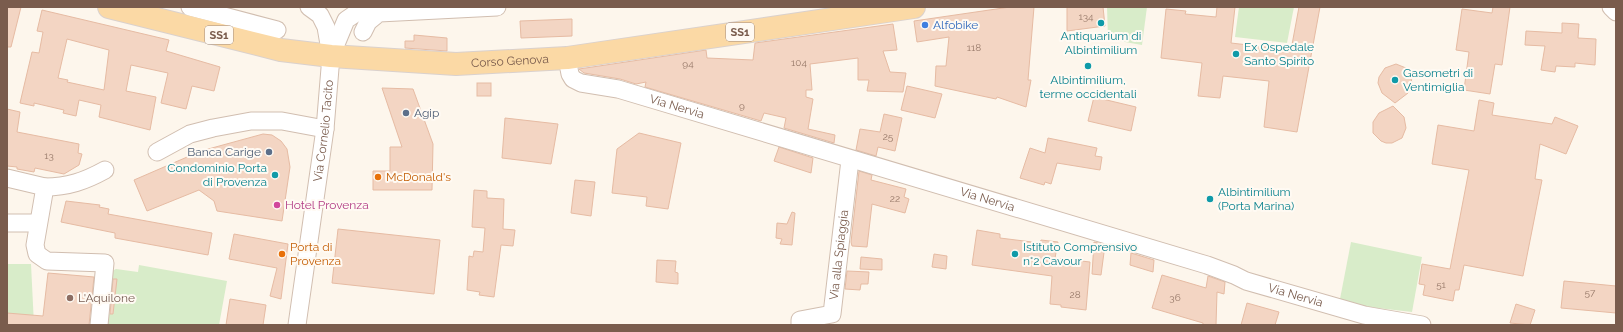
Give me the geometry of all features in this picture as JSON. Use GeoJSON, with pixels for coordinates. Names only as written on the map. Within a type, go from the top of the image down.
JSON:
{"type":"FeatureCollection","features":[{"type":"Feature","properties":{"kind":"main road","name":"Corso Genova"},"geometry":{"type":"LineString","coordinates":[[109,7],[281,50],[331,56],[456,64],[567,58],[914,7]]}},
{"type":"Feature","properties":{"kind":"street"},"geometry":{"type":"LineString","coordinates":[[190,7],[277,30]]}},
{"type":"Feature","properties":{"kind":"street"},"geometry":{"type":"LineString","coordinates":[[309,7],[320,16],[326,27],[331,56]]}},
{"type":"Feature","properties":{"kind":"street"},"geometry":{"type":"LineString","coordinates":[[331,56],[346,20],[365,7]]}},
{"type":"Feature","properties":{"kind":"street"},"geometry":{"type":"LineString","coordinates":[[363,32],[368,22],[379,13],[497,7]]}},
{"type":"Feature","properties":{"kind":"street"},"geometry":{"type":"LineString","coordinates":[[1611,7],[1616,12]]}},
{"type":"Feature","properties":{"kind":"street","name":"Via Cornelio Tacito"},"geometry":{"type":"LineString","coordinates":[[297,325],[325,129],[331,56]]}},
{"type":"Feature","properties":{"kind":"street","name":"Via Nervia"},"geometry":{"type":"LineString","coordinates":[[567,58],[570,74],[573,79],[581,83],[618,88],[850,160],[1207,265],[1246,281],[1362,320],[1422,325]]}},
{"type":"Feature","properties":{"kind":"street"},"geometry":{"type":"LineString","coordinates":[[157,152],[190,134],[251,121],[282,121],[325,129]]}},
{"type":"Feature","properties":{"kind":"street","name":"Via alla Spiaggia"},"geometry":{"type":"LineString","coordinates":[[800,325],[800,320],[832,314],[850,160]]}},
{"type":"Feature","properties":{"kind":"street"},"geometry":{"type":"LineString","coordinates":[[7,178],[45,187],[60,187],[85,181],[105,170]]}},
{"type":"Feature","properties":{"kind":"street"},"geometry":{"type":"LineString","coordinates":[[45,187],[35,245],[37,254],[47,261],[105,263],[99,325]]}},
{"type":"Feature","properties":{"kind":"street"},"geometry":{"type":"LineString","coordinates":[[7,223],[38,223]]}},
{"type":"Feature","properties":{"kind":"green space"},"geometry":{"type":"Polygon","coordinates":[[[1107,7],[1147,7],[1142,45],[1108,39],[1107,7]]]}},
{"type":"Feature","properties":{"kind":"green space"},"geometry":{"type":"Polygon","coordinates":[[[1239,7],[1294,7],[1287,43],[1235,37],[1239,7]]]}},
{"type":"Feature","properties":{"kind":"green space"},"geometry":{"type":"Polygon","coordinates":[[[1351,242],[1422,257],[1412,312],[1360,306],[1340,299],[1351,242]]]}},
{"type":"Feature","properties":{"kind":"green space"},"geometry":{"type":"Polygon","coordinates":[[[7,264],[31,264],[34,325],[7,325],[7,264]]]}},
{"type":"Feature","properties":{"kind":"green space"},"geometry":{"type":"Polygon","coordinates":[[[139,265],[227,281],[219,325],[105,325],[106,314],[113,314],[116,286],[109,285],[110,272],[116,269],[138,272],[139,265]]]}},
{"type":"Feature","properties":{"kind":"building"},"geometry":{"type":"Polygon","coordinates":[[[7,7],[21,7],[11,47],[7,47],[7,7]]]}},
{"type":"Feature","properties":{"kind":"building"},"geometry":{"type":"Polygon","coordinates":[[[1010,7],[1034,7],[1028,80],[1031,80],[1026,107],[997,97],[996,99],[935,86],[936,66],[946,66],[949,37],[917,42],[914,21],[1010,7]]]}},
{"type":"Feature","properties":{"kind":"building"},"geometry":{"type":"Polygon","coordinates":[[[1067,7],[1103,7],[1105,26],[1067,31],[1067,7]]]}},
{"type":"Feature","properties":{"kind":"building","name":"Ex Ospedale Santo Spirito"},"geometry":{"type":"Polygon","coordinates":[[[1217,7],[1235,7],[1231,43],[1291,50],[1299,7],[1320,7],[1297,132],[1264,127],[1269,81],[1223,76],[1220,98],[1198,96],[1202,63],[1161,58],[1166,9],[1186,11],[1185,14],[1216,17],[1217,7]]]}},
{"type":"Feature","properties":{"kind":"building"},"geometry":{"type":"Polygon","coordinates":[[[1493,7],[1510,7],[1502,65],[1495,64],[1490,94],[1464,90],[1469,52],[1456,50],[1462,9],[1492,13],[1493,7]]]}},
{"type":"Feature","properties":{"kind":"building"},"geometry":{"type":"Polygon","coordinates":[[[42,10],[169,40],[166,51],[220,67],[214,91],[192,86],[186,109],[161,103],[168,73],[131,65],[126,91],[156,97],[150,130],[99,117],[101,105],[79,100],[76,116],[63,113],[64,110],[34,103],[34,106],[20,103],[32,52],[39,53],[43,32],[37,31],[42,10]],[[67,39],[58,78],[68,80],[67,82],[104,90],[109,50],[67,39]]]}},
{"type":"Feature","properties":{"kind":"building"},"geometry":{"type":"Polygon","coordinates":[[[572,19],[572,36],[521,38],[520,21],[572,19]]]}},
{"type":"Feature","properties":{"kind":"building"},"geometry":{"type":"Polygon","coordinates":[[[1562,23],[1579,24],[1578,38],[1596,39],[1595,65],[1575,63],[1575,67],[1556,66],[1555,72],[1541,70],[1545,46],[1525,45],[1526,31],[1562,33],[1562,23]]]}},
{"type":"Feature","properties":{"kind":"building"},"geometry":{"type":"Polygon","coordinates":[[[893,24],[897,50],[883,51],[890,72],[906,73],[903,92],[867,91],[869,80],[858,80],[858,58],[810,64],[812,90],[806,90],[806,97],[813,99],[808,129],[835,135],[834,143],[784,128],[786,118],[764,113],[761,121],[645,87],[646,82],[636,84],[620,79],[584,73],[579,69],[706,50],[707,58],[753,60],[755,43],[893,24]]]}},
{"type":"Feature","properties":{"kind":"building"},"geometry":{"type":"Polygon","coordinates":[[[414,35],[447,38],[447,51],[405,48],[405,41],[414,41],[414,35]]]}},
{"type":"Feature","properties":{"kind":"building","name":"Gasometri di Ventimiglia"},"geometry":{"type":"Polygon","coordinates":[[[1396,64],[1406,68],[1410,73],[1412,83],[1408,93],[1395,103],[1382,93],[1378,83],[1379,77],[1385,68],[1396,64]]]}},
{"type":"Feature","properties":{"kind":"building"},"geometry":{"type":"Polygon","coordinates":[[[477,83],[491,83],[491,96],[477,96],[477,83]]]}},
{"type":"Feature","properties":{"kind":"building"},"geometry":{"type":"Polygon","coordinates":[[[907,86],[942,94],[935,118],[901,110],[907,86]]]}},
{"type":"Feature","properties":{"kind":"building"},"geometry":{"type":"Polygon","coordinates":[[[382,88],[413,89],[433,144],[432,190],[373,190],[373,171],[390,171],[390,147],[402,147],[382,88]]]}},
{"type":"Feature","properties":{"kind":"building"},"geometry":{"type":"Polygon","coordinates":[[[1094,97],[1136,107],[1131,131],[1088,121],[1094,97]]]}},
{"type":"Feature","properties":{"kind":"building"},"geometry":{"type":"Polygon","coordinates":[[[1479,100],[1494,103],[1492,115],[1552,124],[1555,117],[1578,126],[1566,154],[1540,144],[1535,179],[1542,180],[1523,276],[1464,265],[1459,290],[1455,290],[1453,301],[1423,295],[1425,285],[1419,284],[1422,264],[1450,269],[1469,170],[1432,164],[1438,125],[1474,131],[1479,100]]]}},
{"type":"Feature","properties":{"kind":"building","name":"Gasometri di Ventimiglia"},"geometry":{"type":"Polygon","coordinates":[[[1393,106],[1404,117],[1406,128],[1402,138],[1392,143],[1386,143],[1381,141],[1373,133],[1373,122],[1379,113],[1393,106]]]}},
{"type":"Feature","properties":{"kind":"building"},"geometry":{"type":"Polygon","coordinates":[[[7,109],[20,112],[17,132],[79,144],[78,153],[82,154],[79,165],[64,174],[35,168],[34,172],[7,166],[7,109]]]}},
{"type":"Feature","properties":{"kind":"building"},"geometry":{"type":"Polygon","coordinates":[[[884,114],[902,118],[895,151],[878,147],[876,156],[856,150],[860,129],[880,132],[884,114]]]}},
{"type":"Feature","properties":{"kind":"building"},"geometry":{"type":"Polygon","coordinates":[[[505,118],[558,124],[551,164],[502,158],[505,118]]]}},
{"type":"Feature","properties":{"kind":"building"},"geometry":{"type":"Polygon","coordinates":[[[639,133],[681,143],[668,209],[646,206],[647,197],[612,193],[617,149],[639,133]]]}},
{"type":"Feature","properties":{"kind":"building"},"geometry":{"type":"Polygon","coordinates":[[[263,134],[272,135],[281,141],[287,149],[290,167],[282,221],[217,211],[214,201],[199,190],[147,211],[134,180],[201,151],[263,134]]]}},
{"type":"Feature","properties":{"kind":"building"},"geometry":{"type":"Polygon","coordinates":[[[1048,138],[1097,148],[1095,156],[1102,157],[1100,170],[1057,163],[1051,184],[1045,182],[1044,185],[1020,178],[1030,148],[1045,153],[1048,138]]]}},
{"type":"Feature","properties":{"kind":"building"},"geometry":{"type":"Polygon","coordinates":[[[779,147],[813,158],[811,173],[774,161],[779,147]]]}},
{"type":"Feature","properties":{"kind":"building"},"geometry":{"type":"Polygon","coordinates":[[[859,171],[872,175],[871,180],[906,189],[904,197],[909,199],[905,213],[872,204],[867,247],[852,246],[851,242],[859,171]]]}},
{"type":"Feature","properties":{"kind":"building"},"geometry":{"type":"Polygon","coordinates":[[[575,180],[595,182],[591,216],[571,213],[575,180]]]}},
{"type":"Feature","properties":{"kind":"building"},"geometry":{"type":"Polygon","coordinates":[[[474,190],[487,191],[487,198],[504,199],[503,229],[515,230],[513,246],[501,245],[494,297],[479,295],[480,292],[467,290],[469,256],[473,257],[474,251],[483,252],[485,228],[472,227],[474,190]]]}},
{"type":"Feature","properties":{"kind":"building"},"geometry":{"type":"Polygon","coordinates":[[[66,201],[100,205],[99,207],[109,209],[108,214],[212,233],[208,255],[115,238],[115,233],[61,222],[66,201]]]}},
{"type":"Feature","properties":{"kind":"building"},"geometry":{"type":"Polygon","coordinates":[[[792,212],[795,213],[792,245],[780,244],[782,239],[776,238],[777,223],[787,224],[792,212]]]}},
{"type":"Feature","properties":{"kind":"building"},"geometry":{"type":"Polygon","coordinates":[[[338,229],[440,240],[434,294],[332,283],[338,229]]]}},
{"type":"Feature","properties":{"kind":"building","name":"Istituto Comprensivo n°2 Cavour"},"geometry":{"type":"Polygon","coordinates":[[[977,230],[1000,234],[1000,238],[1040,243],[1041,240],[1058,242],[1055,258],[1090,262],[1086,310],[1050,304],[1052,276],[972,265],[977,230]]]}},
{"type":"Feature","properties":{"kind":"building"},"geometry":{"type":"Polygon","coordinates":[[[234,234],[288,244],[281,299],[270,296],[277,268],[229,259],[234,234]]]}},
{"type":"Feature","properties":{"kind":"building"},"geometry":{"type":"Polygon","coordinates":[[[1094,242],[1105,245],[1101,275],[1092,274],[1094,242]]]}},
{"type":"Feature","properties":{"kind":"building"},"geometry":{"type":"Polygon","coordinates":[[[1131,253],[1154,260],[1153,272],[1130,265],[1131,253]]]}},
{"type":"Feature","properties":{"kind":"building"},"geometry":{"type":"Polygon","coordinates":[[[934,254],[947,256],[946,269],[932,267],[934,254]]]}},
{"type":"Feature","properties":{"kind":"building"},"geometry":{"type":"Polygon","coordinates":[[[861,257],[882,259],[882,270],[860,269],[861,257]]]}},
{"type":"Feature","properties":{"kind":"building"},"geometry":{"type":"Polygon","coordinates":[[[657,260],[676,261],[675,272],[678,273],[678,284],[656,282],[657,260]]]}},
{"type":"Feature","properties":{"kind":"building"},"geometry":{"type":"Polygon","coordinates":[[[847,271],[869,272],[868,284],[861,284],[860,290],[845,289],[847,271]]]}},
{"type":"Feature","properties":{"kind":"building","name":"L'Aquilone"},"geometry":{"type":"Polygon","coordinates":[[[48,273],[94,277],[89,325],[7,325],[7,313],[43,316],[48,273]]]}},
{"type":"Feature","properties":{"kind":"building"},"geometry":{"type":"Polygon","coordinates":[[[1162,275],[1206,288],[1208,276],[1225,282],[1224,294],[1217,292],[1216,325],[1203,325],[1203,323],[1152,308],[1162,275]]]}},
{"type":"Feature","properties":{"kind":"building"},"geometry":{"type":"Polygon","coordinates":[[[113,279],[117,279],[113,314],[110,314],[113,279]]]}},
{"type":"Feature","properties":{"kind":"building"},"geometry":{"type":"Polygon","coordinates":[[[1564,281],[1616,286],[1616,313],[1561,308],[1564,281]]]}},
{"type":"Feature","properties":{"kind":"building"},"geometry":{"type":"Polygon","coordinates":[[[230,299],[266,305],[263,325],[226,325],[230,299]]]}},
{"type":"Feature","properties":{"kind":"building"},"geometry":{"type":"Polygon","coordinates":[[[1247,303],[1279,312],[1275,325],[1241,325],[1247,303]]]}},
{"type":"Feature","properties":{"kind":"building"},"geometry":{"type":"Polygon","coordinates":[[[1516,304],[1535,310],[1530,325],[1510,323],[1516,304]]]}},
{"type":"Feature","properties":{"kind":"place","name":"Antiquarium di Albintimilium"},"geometry":{"type":"Point","coordinates":[1101,23]}},
{"type":"Feature","properties":{"kind":"place","name":"Alfobike"},"geometry":{"type":"Point","coordinates":[925,25]}},
{"type":"Feature","properties":{"kind":"place","name":"Ex Ospedale Santo Spirito"},"geometry":{"type":"Point","coordinates":[1236,54]}},
{"type":"Feature","properties":{"kind":"place","name":"Albintimilium, terme occidentali"},"geometry":{"type":"Point","coordinates":[1088,66]}},
{"type":"Feature","properties":{"kind":"place","name":"Gasometri di Ventimiglia"},"geometry":{"type":"Point","coordinates":[1395,80]}},
{"type":"Feature","properties":{"kind":"place","name":"Agip"},"geometry":{"type":"Point","coordinates":[406,113]}},
{"type":"Feature","properties":{"kind":"place","name":"Banca Carige"},"geometry":{"type":"Point","coordinates":[269,152]}},
{"type":"Feature","properties":{"kind":"place","name":"Condominio Porta di Provenza"},"geometry":{"type":"Point","coordinates":[275,175]}},
{"type":"Feature","properties":{"kind":"place","name":"McDonald's"},"geometry":{"type":"Point","coordinates":[378,177]}},
{"type":"Feature","properties":{"kind":"place","name":"Albintimilium (Porta Marina)"},"geometry":{"type":"Point","coordinates":[1210,199]}},
{"type":"Feature","properties":{"kind":"place","name":"Hotel Provenza"},"geometry":{"type":"Point","coordinates":[277,205]}},
{"type":"Feature","properties":{"kind":"place","name":"Porta di Provenza"},"geometry":{"type":"Point","coordinates":[282,254]}},
{"type":"Feature","properties":{"kind":"place","name":"Istituto Comprensivo n°2 Cavour"},"geometry":{"type":"Point","coordinates":[1015,254]}},
{"type":"Feature","properties":{"kind":"place","name":"L'Aquilone"},"geometry":{"type":"Point","coordinates":[70,298]}}]}
